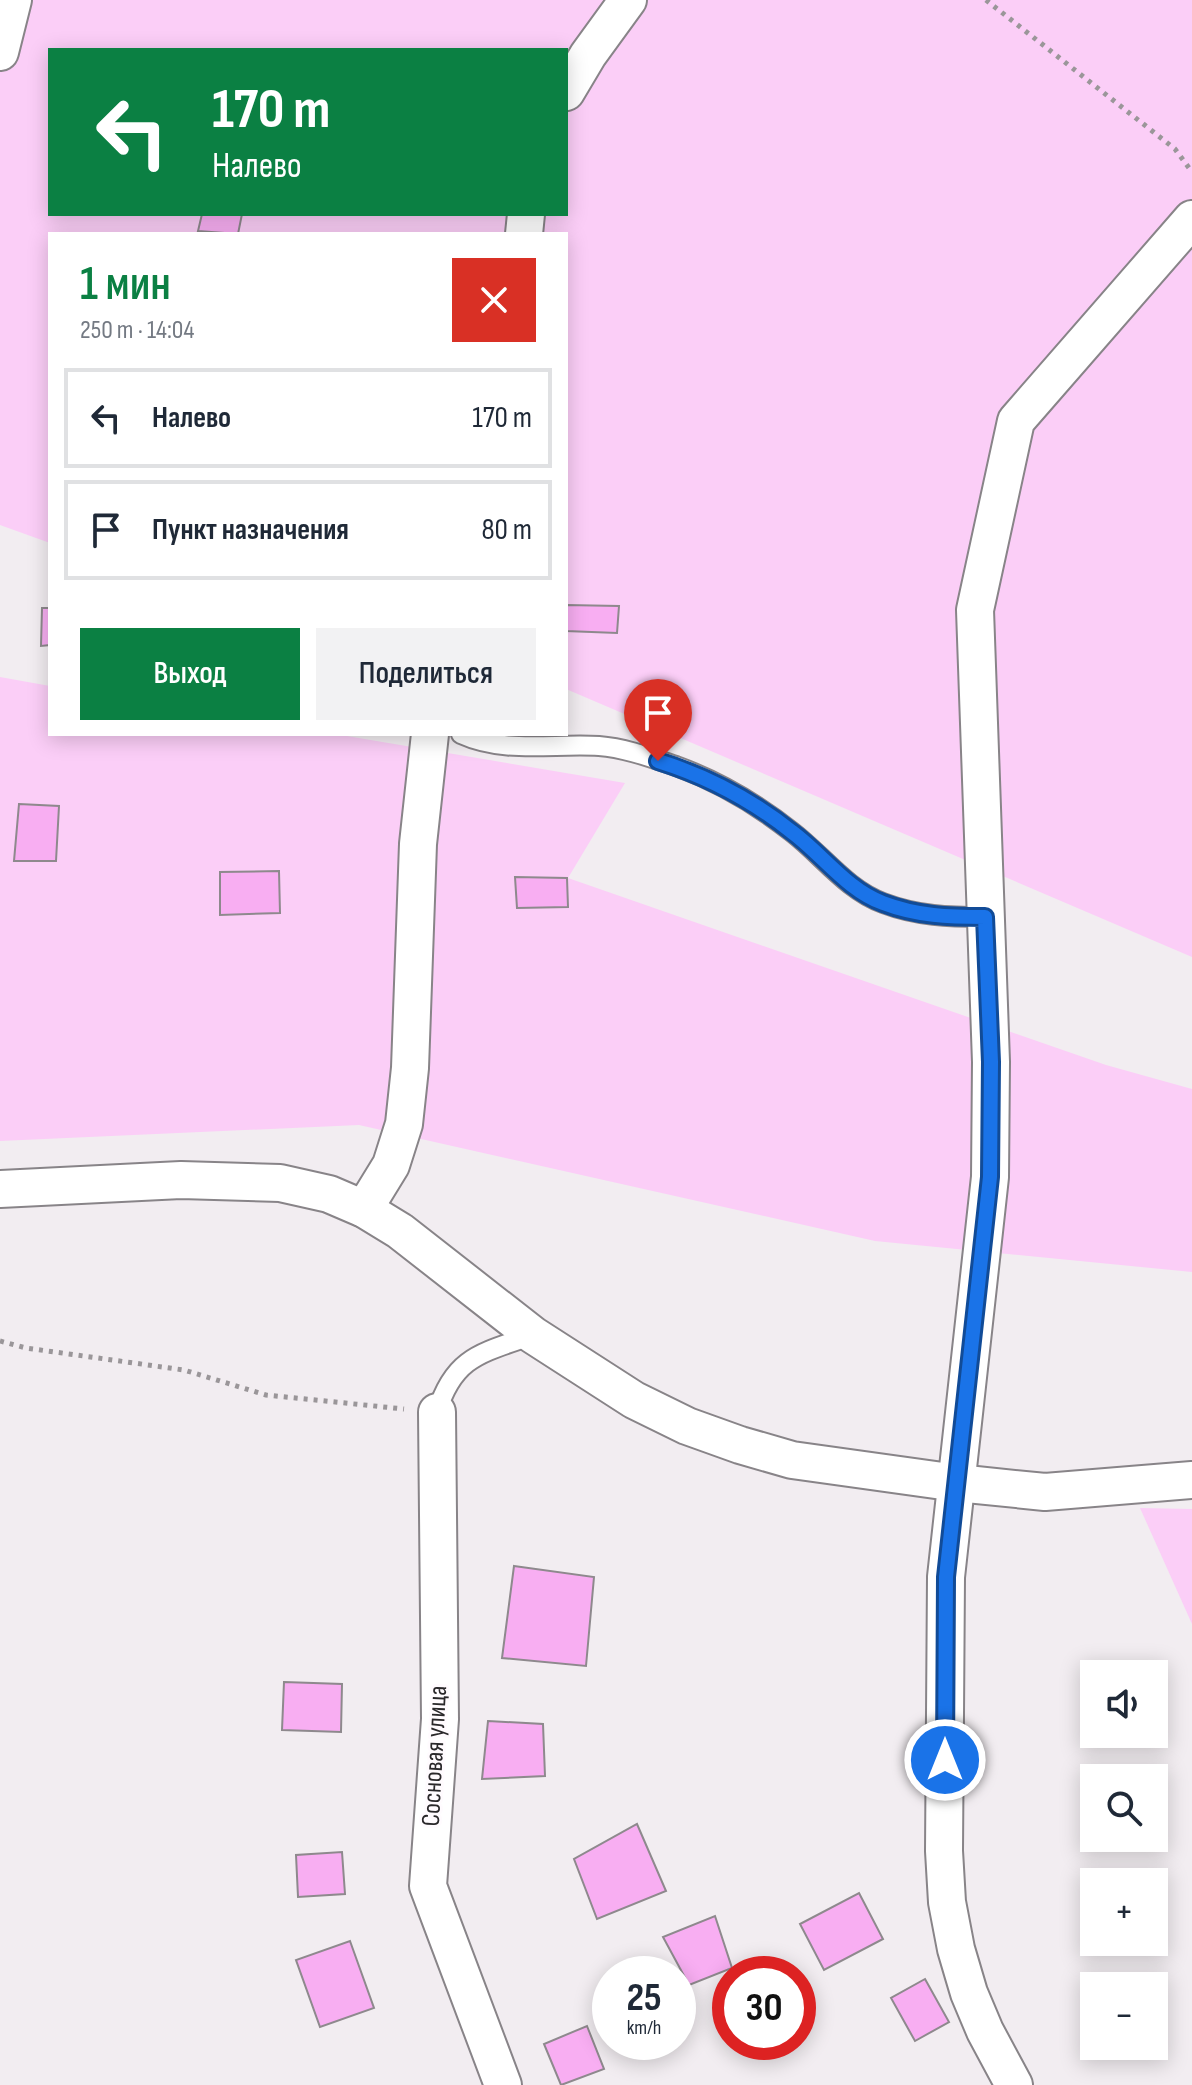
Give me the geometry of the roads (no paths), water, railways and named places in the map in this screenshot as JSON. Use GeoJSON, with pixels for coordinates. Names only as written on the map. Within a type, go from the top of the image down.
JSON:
{"type":"FeatureCollection","features":[{"type":"Feature","properties":{"kind":"street"},"geometry":{"type":"LineString","coordinates":[[0,52],[13,0]]}},
{"type":"Feature","properties":{"kind":"street"},"geometry":{"type":"LineString","coordinates":[[568,89],[628,0]]}},
{"type":"Feature","properties":{"kind":"street"},"geometry":{"type":"LineString","coordinates":[[1014,2085],[969,1993],[947,1902],[944,1851],[946,1577],[990,1177],[991,1062],[975,610],[1016,421],[1192,219]]}},
{"type":"Feature","properties":{"kind":"street"},"geometry":{"type":"LineString","coordinates":[[364,1209],[391,1165],[404,1124],[410,1068],[418,844],[430,736]]}},
{"type":"Feature","properties":{"kind":"street"},"geometry":{"type":"LineString","coordinates":[[0,1189],[181,1180],[280,1183],[329,1194],[364,1209],[400,1231],[533,1335],[634,1400],[687,1426],[792,1460],[843,1469],[1045,1492],[1192,1480]]}},
{"type":"Feature","properties":{"kind":"street","name":"Сосновая улица"},"geometry":{"type":"LineString","coordinates":[[437,1412],[440,1719],[428,1886],[503,2085]]}},
{"type":"Feature","properties":{"kind":"lane"},"geometry":{"type":"LineString","coordinates":[[465,736],[508,746],[602,746],[678,767],[721,786],[763,810],[794,833],[849,883],[880,902],[933,917],[985,917]]}},
{"type":"Feature","properties":{"kind":"lane"},"geometry":{"type":"LineString","coordinates":[[437,1412],[444,1388],[460,1368],[491,1350],[533,1335]]}}]}
